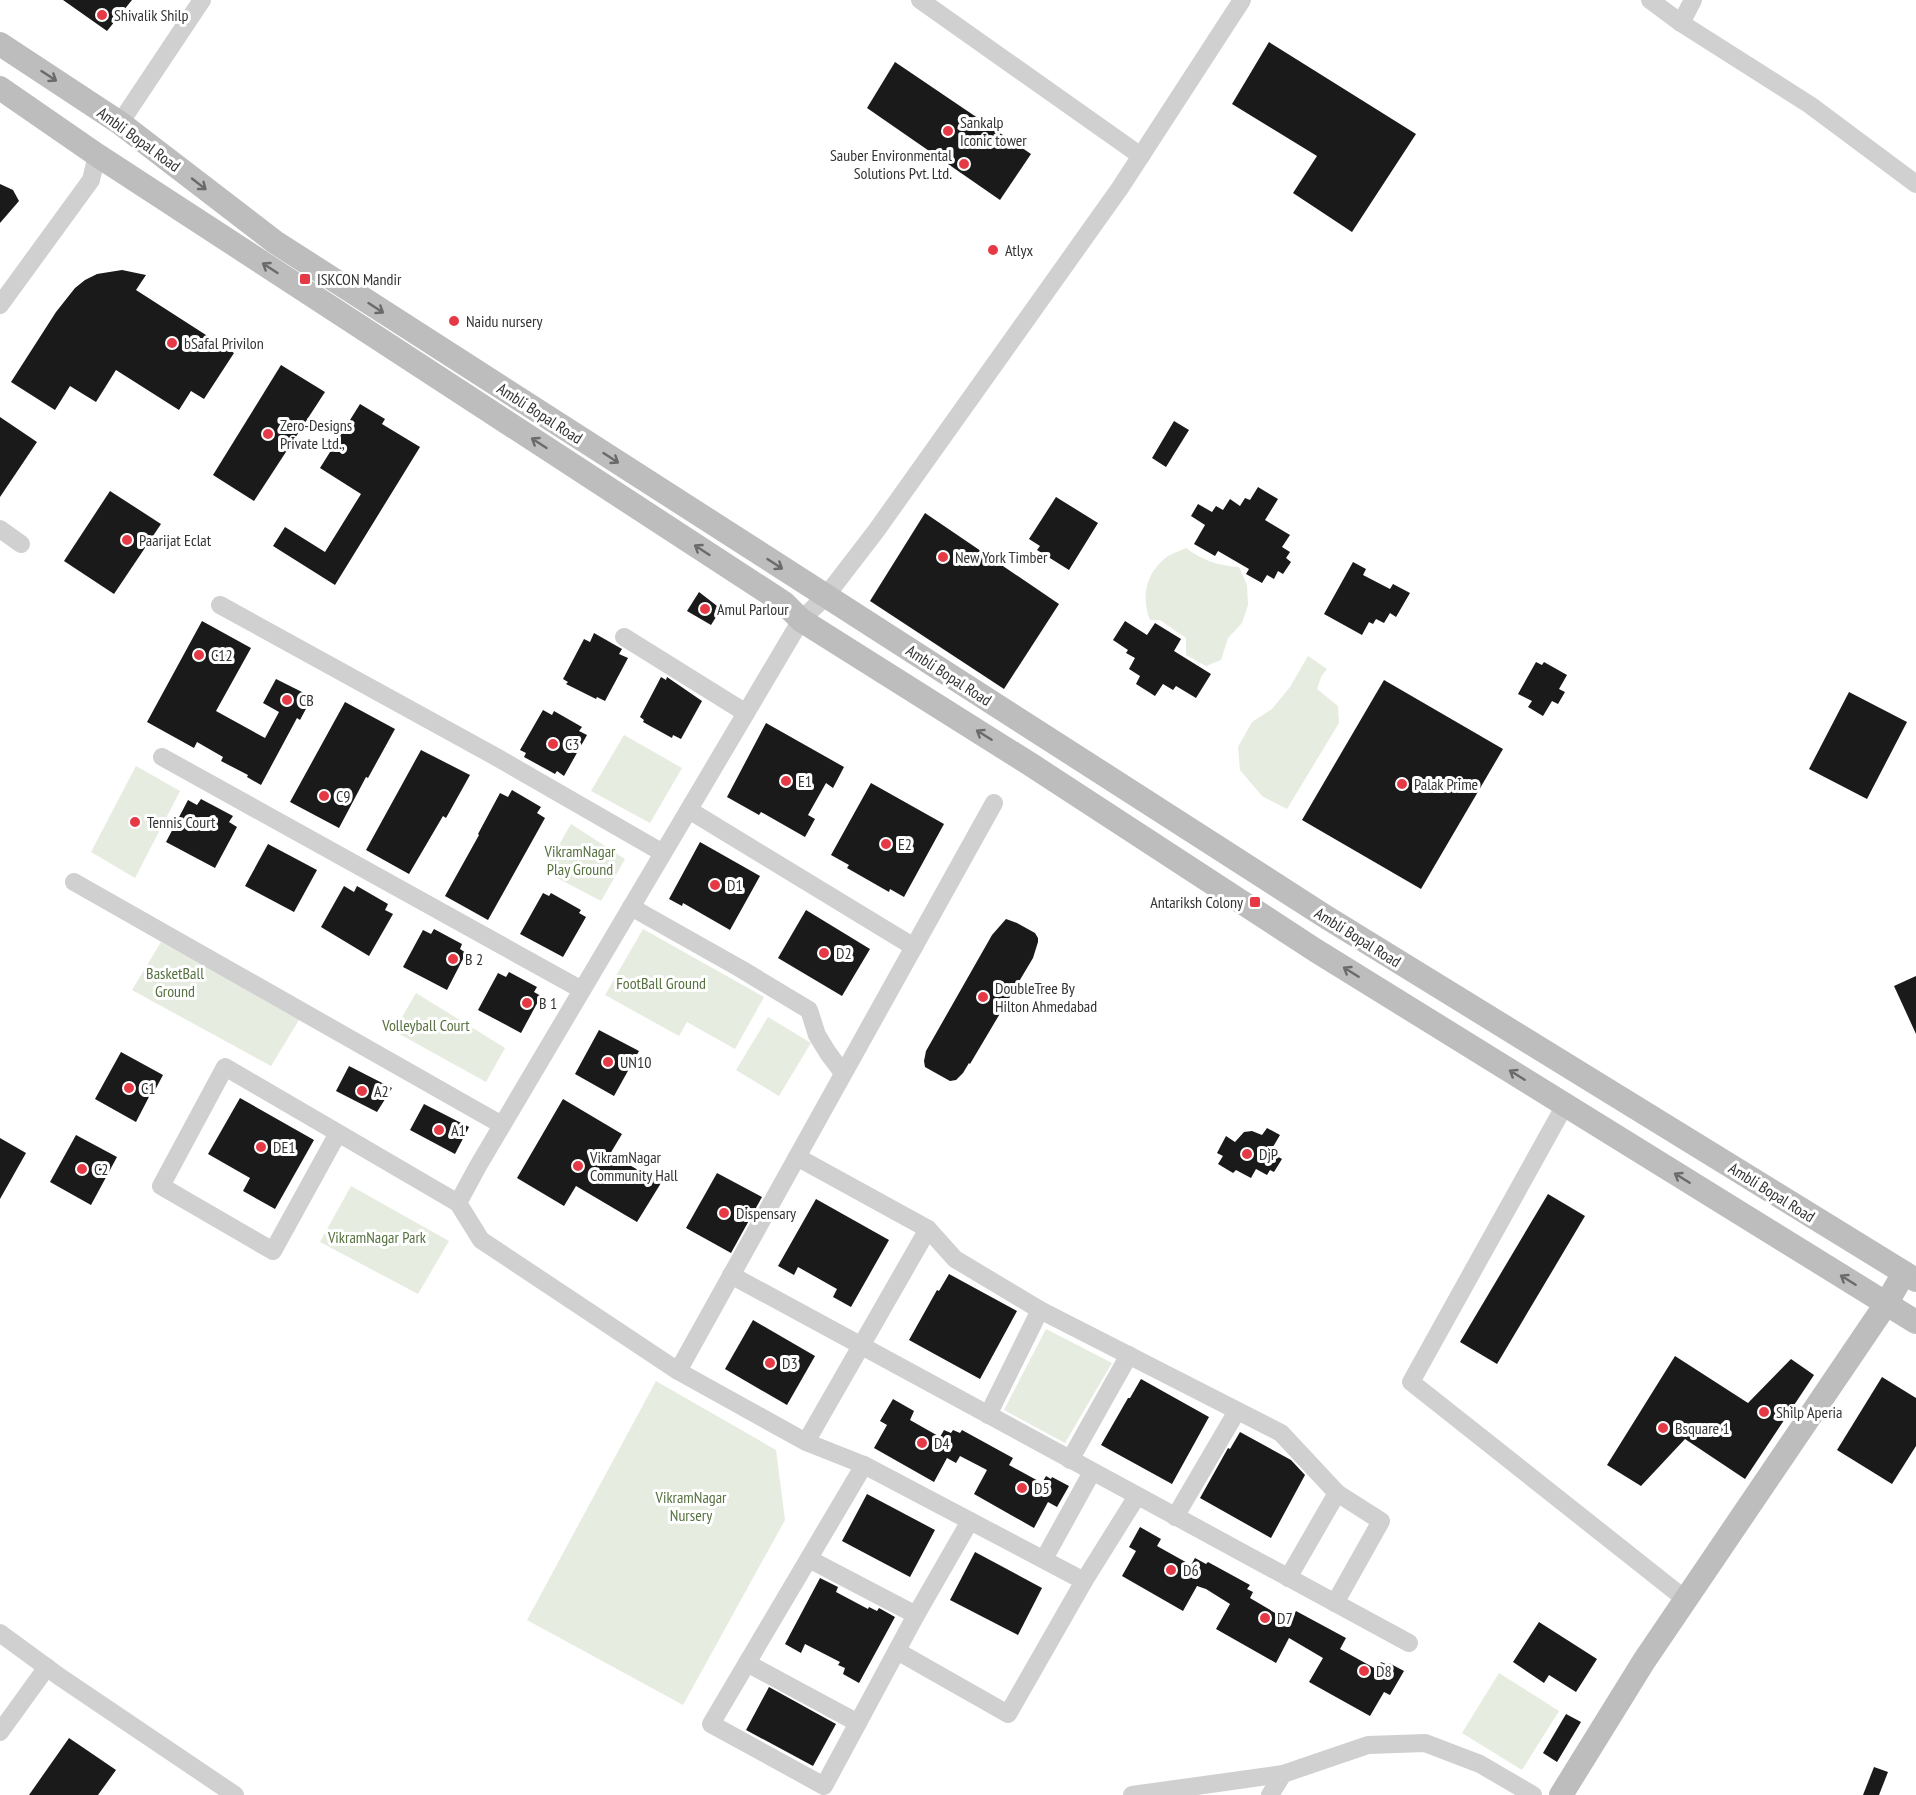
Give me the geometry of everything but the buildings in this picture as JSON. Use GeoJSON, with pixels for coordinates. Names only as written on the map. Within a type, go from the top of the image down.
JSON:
{"type":"FeatureCollection","features":[{"type":"Feature","properties":{"kind":"street"},"geometry":{"type":"LineString","coordinates":[[120,123],[202,0]]}},
{"type":"Feature","properties":{"kind":"street"},"geometry":{"type":"LineString","coordinates":[[920,0],[1141,156]]}},
{"type":"Feature","properties":{"kind":"street"},"geometry":{"type":"LineString","coordinates":[[458,1203],[801,620],[826,596],[876,531],[1141,156],[1242,0]]}},
{"type":"Feature","properties":{"kind":"street"},"geometry":{"type":"LineString","coordinates":[[1650,0],[1681,23],[1810,105],[1916,184]]}},
{"type":"Feature","properties":{"kind":"street"},"geometry":{"type":"LineString","coordinates":[[1681,23],[1693,0]]}},
{"type":"Feature","properties":{"kind":"street","name":"Ambli Bopal Road"},"geometry":{"type":"LineString","coordinates":[[0,44],[120,123],[274,242],[1326,917],[1910,1276]]}},
{"type":"Feature","properties":{"kind":"street","name":"Ambli Bopal Road"},"geometry":{"type":"LineString","coordinates":[[0,88],[97,155],[784,603],[801,620],[1033,766],[1315,950],[1916,1322]]}},
{"type":"Feature","properties":{"kind":"street"},"geometry":{"type":"LineString","coordinates":[[0,305],[91,180],[97,155]]}},
{"type":"Feature","properties":{"kind":"street"},"geometry":{"type":"LineString","coordinates":[[0,529],[21,544]]}},
{"type":"Feature","properties":{"kind":"street"},"geometry":{"type":"LineString","coordinates":[[220,605],[498,758],[663,853]]}},
{"type":"Feature","properties":{"kind":"street"},"geometry":{"type":"LineString","coordinates":[[624,637],[746,713]]}},
{"type":"Feature","properties":{"kind":"street"},"geometry":{"type":"LineString","coordinates":[[162,757],[582,990]]}},
{"type":"Feature","properties":{"kind":"street"},"geometry":{"type":"LineString","coordinates":[[678,1371],[994,803]]}},
{"type":"Feature","properties":{"kind":"street"},"geometry":{"type":"LineString","coordinates":[[689,810],[914,947]]}},
{"type":"Feature","properties":{"kind":"street"},"geometry":{"type":"LineString","coordinates":[[74,882],[502,1125]]}},
{"type":"Feature","properties":{"kind":"street"},"geometry":{"type":"LineString","coordinates":[[631,907],[809,1010],[817,1035],[843,1073]]}},
{"type":"Feature","properties":{"kind":"street"},"geometry":{"type":"LineString","coordinates":[[338,1133],[273,1251],[161,1186],[225,1067],[458,1203],[481,1240],[678,1371],[806,1443],[864,1465],[1084,1581]]}},
{"type":"Feature","properties":{"kind":"street"},"geometry":{"type":"LineString","coordinates":[[1565,1105],[1411,1382],[1685,1599]]}},
{"type":"Feature","properties":{"kind":"street"},"geometry":{"type":"LineString","coordinates":[[797,1157],[928,1229],[955,1259],[1040,1310],[1281,1433],[1337,1493],[1381,1521],[1335,1603]]}},
{"type":"Feature","properties":{"kind":"street"},"geometry":{"type":"LineString","coordinates":[[806,1443],[928,1229]]}},
{"type":"Feature","properties":{"kind":"street"},"geometry":{"type":"LineString","coordinates":[[731,1275],[1409,1643]]}},
{"type":"Feature","properties":{"kind":"street"},"geometry":{"type":"LineString","coordinates":[[1561,1795],[1644,1660],[1685,1599],[1886,1304],[1910,1276]]}},
{"type":"Feature","properties":{"kind":"street"},"geometry":{"type":"LineString","coordinates":[[988,1415],[1040,1310]]}},
{"type":"Feature","properties":{"kind":"street"},"geometry":{"type":"LineString","coordinates":[[1070,1460],[1129,1355]]}},
{"type":"Feature","properties":{"kind":"street"},"geometry":{"type":"LineString","coordinates":[[1175,1517],[1237,1411]]}},
{"type":"Feature","properties":{"kind":"street"},"geometry":{"type":"LineString","coordinates":[[864,1465],[711,1724],[824,1786],[916,1615],[970,1521]]}},
{"type":"Feature","properties":{"kind":"street"},"geometry":{"type":"LineString","coordinates":[[1044,1559],[1092,1472]]}},
{"type":"Feature","properties":{"kind":"street"},"geometry":{"type":"LineString","coordinates":[[1288,1578],[1337,1493]]}},
{"type":"Feature","properties":{"kind":"street"},"geometry":{"type":"LineString","coordinates":[[897,1651],[1008,1714],[1084,1581],[1137,1496]]}},
{"type":"Feature","properties":{"kind":"street"},"geometry":{"type":"LineString","coordinates":[[809,1559],[916,1615]]}},
{"type":"Feature","properties":{"kind":"street"},"geometry":{"type":"LineString","coordinates":[[0,1633],[46,1667],[235,1795]]}},
{"type":"Feature","properties":{"kind":"street"},"geometry":{"type":"LineString","coordinates":[[747,1663],[858,1723]]}},
{"type":"Feature","properties":{"kind":"street"},"geometry":{"type":"LineString","coordinates":[[0,1732],[46,1667]]}},
{"type":"Feature","properties":{"kind":"street"},"geometry":{"type":"LineString","coordinates":[[1132,1795],[1283,1774],[1368,1745],[1425,1743],[1479,1764],[1533,1795]]}},
{"type":"Feature","properties":{"kind":"street"},"geometry":{"type":"LineString","coordinates":[[1270,1795],[1283,1774]]}},
{"type":"Feature","properties":{"kind":"green space"},"geometry":{"type":"Polygon","coordinates":[[[1186,548],[1211,562],[1239,567],[1247,585],[1248,605],[1242,623],[1228,638],[1221,660],[1206,666],[1186,655],[1186,638],[1160,620],[1150,620],[1147,611],[1146,593],[1150,577],[1168,556],[1186,548]]]}},
{"type":"Feature","properties":{"kind":"green space"},"geometry":{"type":"Polygon","coordinates":[[[1308,656],[1327,669],[1317,689],[1338,706],[1339,723],[1287,809],[1262,796],[1240,770],[1238,747],[1252,722],[1272,709],[1290,687],[1308,656]]]}},
{"type":"Feature","properties":{"kind":"green space"},"geometry":{"type":"Polygon","coordinates":[[[624,735],[682,768],[650,823],[591,791],[624,735]]]}},
{"type":"Feature","properties":{"kind":"green space","name":"Tennis Court"},"geometry":{"type":"Polygon","coordinates":[[[136,766],[180,791],[135,878],[91,852],[136,766]]]}},
{"type":"Feature","properties":{"kind":"green space","name":"VikramNagar Play Ground"},"geometry":{"type":"Polygon","coordinates":[[[571,824],[625,859],[601,901],[544,871],[571,824]]]}},
{"type":"Feature","properties":{"kind":"green space","name":"FootBall Ground"},"geometry":{"type":"Polygon","coordinates":[[[643,929],[764,997],[735,1049],[687,1022],[679,1036],[605,995],[643,929]]]}},
{"type":"Feature","properties":{"kind":"green space","name":"BasketBall Ground"},"geometry":{"type":"Polygon","coordinates":[[[161,942],[299,1020],[271,1066],[132,990],[161,942]]]}},
{"type":"Feature","properties":{"kind":"green space","name":"Volleyball Court"},"geometry":{"type":"Polygon","coordinates":[[[416,993],[505,1048],[486,1082],[394,1031],[416,993]]]}},
{"type":"Feature","properties":{"kind":"green space"},"geometry":{"type":"Polygon","coordinates":[[[768,1017],[811,1043],[779,1096],[736,1070],[768,1017]]]}},
{"type":"Feature","properties":{"kind":"green space","name":"VikramNagar Park"},"geometry":{"type":"Polygon","coordinates":[[[351,1186],[449,1241],[418,1294],[320,1242],[351,1186]]]}},
{"type":"Feature","properties":{"kind":"green space"},"geometry":{"type":"Polygon","coordinates":[[[1046,1329],[1112,1363],[1065,1443],[1004,1410],[1046,1329]]]}},
{"type":"Feature","properties":{"kind":"green space","name":"VikramNagar Nursery"},"geometry":{"type":"Polygon","coordinates":[[[656,1381],[776,1450],[785,1520],[683,1705],[527,1620],[656,1381]]]}},
{"type":"Feature","properties":{"kind":"green space"},"geometry":{"type":"Polygon","coordinates":[[[1499,1673],[1559,1711],[1522,1770],[1462,1733],[1499,1673]]]}},
{"type":"Feature","properties":{"kind":"place","name":"Shivalik Shilp"},"geometry":{"type":"Point","coordinates":[102,15]}},
{"type":"Feature","properties":{"kind":"place","name":"Sankalp Iconic tower"},"geometry":{"type":"Point","coordinates":[948,131]}},
{"type":"Feature","properties":{"kind":"place","name":"Sauber Environmental Solutions Pvt. Ltd."},"geometry":{"type":"Point","coordinates":[964,164]}},
{"type":"Feature","properties":{"kind":"place","name":"Atlyx"},"geometry":{"type":"Point","coordinates":[993,250]}},
{"type":"Feature","properties":{"kind":"place","name":"ISKCON Mandir"},"geometry":{"type":"Point","coordinates":[305,279]}},
{"type":"Feature","properties":{"kind":"place","name":"Naidu nursery"},"geometry":{"type":"Point","coordinates":[454,321]}},
{"type":"Feature","properties":{"kind":"place","name":"bSafal Privilon"},"geometry":{"type":"Point","coordinates":[172,343]}},
{"type":"Feature","properties":{"kind":"place","name":"Zero-Designs Private Ltd.,"},"geometry":{"type":"Point","coordinates":[268,434]}},
{"type":"Feature","properties":{"kind":"place","name":"Paarijat Eclat"},"geometry":{"type":"Point","coordinates":[127,540]}},
{"type":"Feature","properties":{"kind":"place","name":"New York Timber"},"geometry":{"type":"Point","coordinates":[943,557]}},
{"type":"Feature","properties":{"kind":"place","name":"Amul Parlour"},"geometry":{"type":"Point","coordinates":[705,609]}},
{"type":"Feature","properties":{"kind":"place","name":"C12"},"geometry":{"type":"Point","coordinates":[199,655]}},
{"type":"Feature","properties":{"kind":"place","name":"CB"},"geometry":{"type":"Point","coordinates":[287,700]}},
{"type":"Feature","properties":{"kind":"place","name":"C3"},"geometry":{"type":"Point","coordinates":[553,744]}},
{"type":"Feature","properties":{"kind":"place","name":"E1"},"geometry":{"type":"Point","coordinates":[786,781]}},
{"type":"Feature","properties":{"kind":"place","name":"Palak Prime"},"geometry":{"type":"Point","coordinates":[1402,784]}},
{"type":"Feature","properties":{"kind":"place","name":"C9"},"geometry":{"type":"Point","coordinates":[324,796]}},
{"type":"Feature","properties":{"kind":"place","name":"Tennis Court"},"geometry":{"type":"Point","coordinates":[135,822]}},
{"type":"Feature","properties":{"kind":"place","name":"E2"},"geometry":{"type":"Point","coordinates":[886,844]}},
{"type":"Feature","properties":{"kind":"place","name":"D1"},"geometry":{"type":"Point","coordinates":[715,885]}},
{"type":"Feature","properties":{"kind":"place","name":"Antariksh Colony"},"geometry":{"type":"Point","coordinates":[1255,902]}},
{"type":"Feature","properties":{"kind":"place","name":"D2"},"geometry":{"type":"Point","coordinates":[824,953]}},
{"type":"Feature","properties":{"kind":"place","name":"B 2"},"geometry":{"type":"Point","coordinates":[453,959]}},
{"type":"Feature","properties":{"kind":"place","name":"DoubleTree By Hilton Ahmedabad"},"geometry":{"type":"Point","coordinates":[983,997]}},
{"type":"Feature","properties":{"kind":"place","name":"B 1"},"geometry":{"type":"Point","coordinates":[527,1003]}},
{"type":"Feature","properties":{"kind":"place","name":"UN10"},"geometry":{"type":"Point","coordinates":[608,1062]}},
{"type":"Feature","properties":{"kind":"place","name":"C1"},"geometry":{"type":"Point","coordinates":[129,1088]}},
{"type":"Feature","properties":{"kind":"place","name":"A2"},"geometry":{"type":"Point","coordinates":[362,1091]}},
{"type":"Feature","properties":{"kind":"place","name":"A1"},"geometry":{"type":"Point","coordinates":[439,1130]}},
{"type":"Feature","properties":{"kind":"place","name":"DE1"},"geometry":{"type":"Point","coordinates":[261,1147]}},
{"type":"Feature","properties":{"kind":"place","name":"DjP"},"geometry":{"type":"Point","coordinates":[1247,1154]}},
{"type":"Feature","properties":{"kind":"place","name":"VikramNagar Community Hall"},"geometry":{"type":"Point","coordinates":[578,1166]}},
{"type":"Feature","properties":{"kind":"place","name":"C2"},"geometry":{"type":"Point","coordinates":[82,1169]}},
{"type":"Feature","properties":{"kind":"place","name":"Dispensary"},"geometry":{"type":"Point","coordinates":[724,1213]}},
{"type":"Feature","properties":{"kind":"place","name":"D3"},"geometry":{"type":"Point","coordinates":[770,1363]}},
{"type":"Feature","properties":{"kind":"place","name":"Shilp Aperia"},"geometry":{"type":"Point","coordinates":[1764,1412]}},
{"type":"Feature","properties":{"kind":"place","name":"Bsquare 1"},"geometry":{"type":"Point","coordinates":[1663,1428]}},
{"type":"Feature","properties":{"kind":"place","name":"D4"},"geometry":{"type":"Point","coordinates":[922,1443]}},
{"type":"Feature","properties":{"kind":"place","name":"D5"},"geometry":{"type":"Point","coordinates":[1022,1488]}},
{"type":"Feature","properties":{"kind":"place","name":"D6"},"geometry":{"type":"Point","coordinates":[1171,1570]}},
{"type":"Feature","properties":{"kind":"place","name":"D7"},"geometry":{"type":"Point","coordinates":[1265,1618]}},
{"type":"Feature","properties":{"kind":"place","name":"D8"},"geometry":{"type":"Point","coordinates":[1364,1671]}}]}
